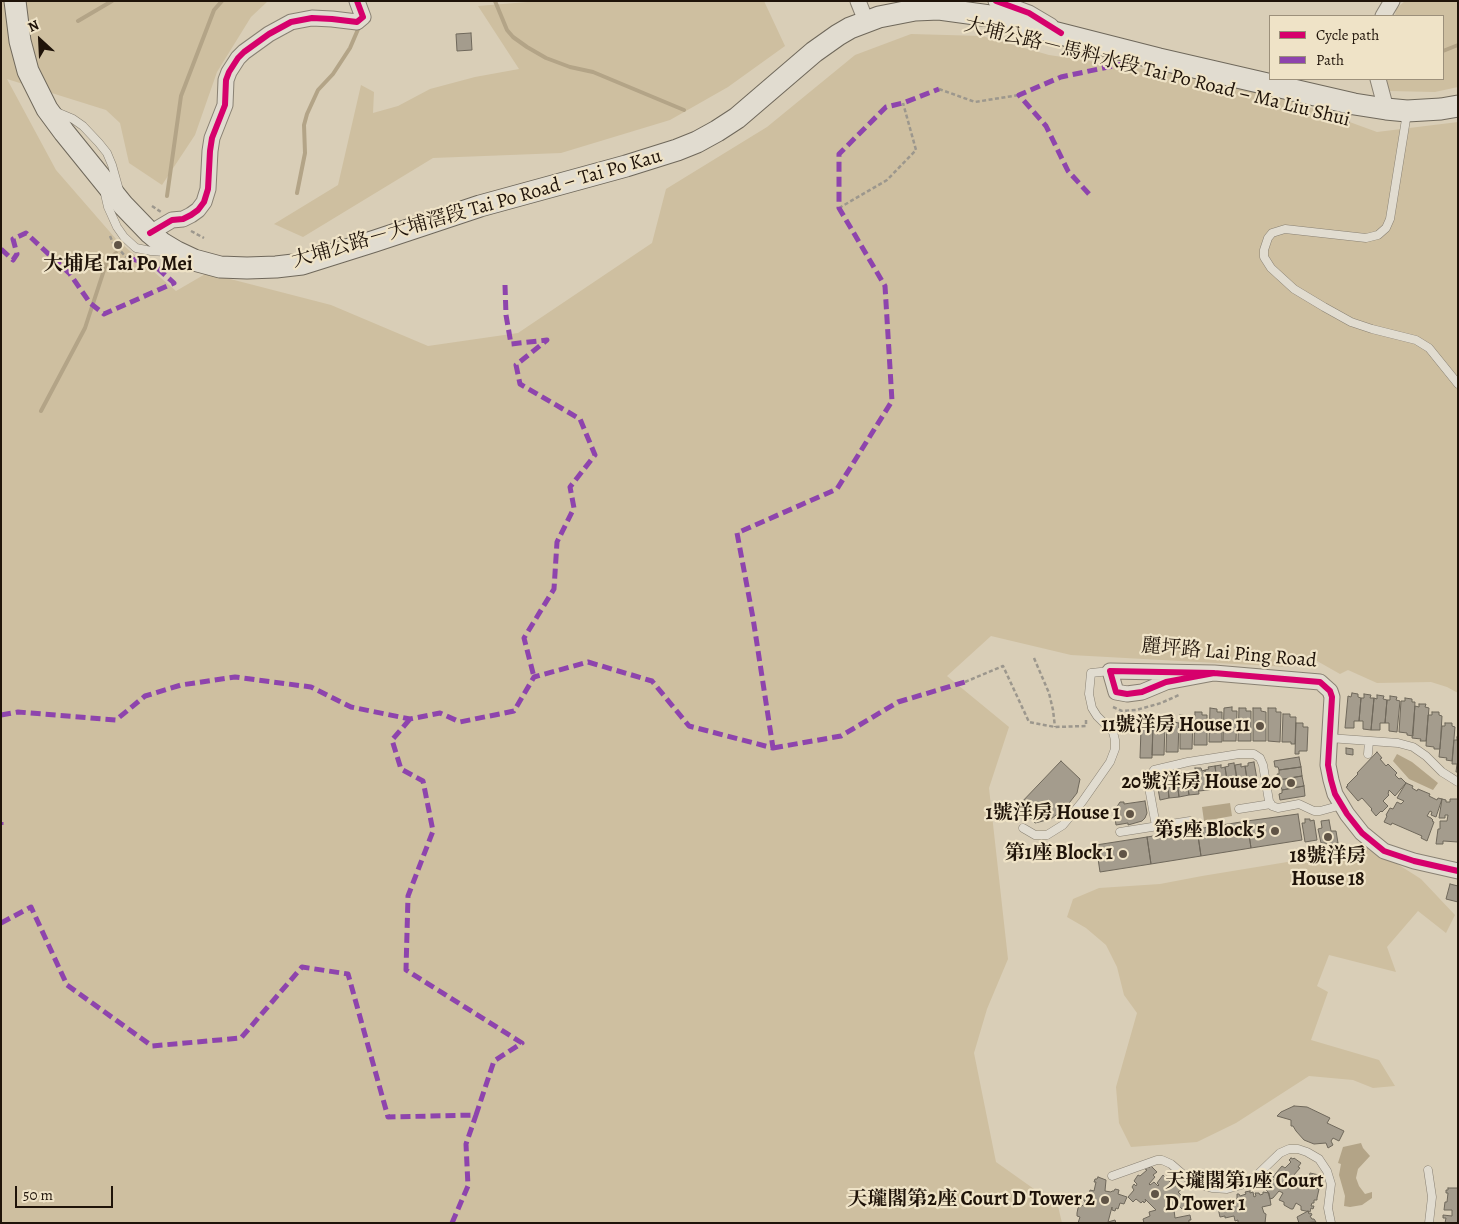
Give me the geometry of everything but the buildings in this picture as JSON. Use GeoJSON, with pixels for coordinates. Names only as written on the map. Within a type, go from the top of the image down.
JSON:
{"type":"FeatureCollection","features":[{"type":"Feature","properties":{"kind":"main road","name":"大埔公路－大埔滘段 Tai Po Road – Tai Po Kau"},"geometry":{"type":"LineString","coordinates":[[15,1],[17,26],[23,56],[47,109],[123,205],[150,233],[177,252],[194,260],[220,267],[247,268],[302,264],[496,201],[677,150],[697,142],[737,118],[814,52],[838,35],[866,21]]}},
{"type":"Feature","properties":{"kind":"main road","name":"大埔公路－馬料水段 Tai Po Road – Ma Liu Shui"},"geometry":{"type":"LineString","coordinates":[[866,21],[898,8],[956,10],[990,16],[1159,59],[1354,104],[1397,110],[1441,109],[1458,106]]}},
{"type":"Feature","properties":{"kind":"street"},"geometry":{"type":"LineString","coordinates":[[150,233],[172,220],[183,219],[190,215],[198,210],[204,202],[208,189],[212,138],[225,105],[226,80],[238,58],[269,34],[291,22],[312,18],[357,22],[363,17],[357,1]]}},
{"type":"Feature","properties":{"kind":"street"},"geometry":{"type":"LineString","coordinates":[[858,1],[866,21]]}},
{"type":"Feature","properties":{"kind":"street"},"geometry":{"type":"LineString","coordinates":[[996,1],[1029,7],[1061,33]]}},
{"type":"Feature","properties":{"kind":"street"},"geometry":{"type":"LineString","coordinates":[[1384,15],[1392,1]]}},
{"type":"Feature","properties":{"kind":"street"},"geometry":{"type":"LineString","coordinates":[[1379,80],[1397,110]]}},
{"type":"Feature","properties":{"kind":"street","name":"麗坪路 Lai Ping Road"},"geometry":{"type":"LineString","coordinates":[[1214,673],[1166,682],[1142,692],[1127,694],[1116,692],[1110,671],[1214,673],[1320,682],[1330,691],[1332,697],[1333,738],[1328,766],[1335,794],[1347,814],[1362,833],[1384,851],[1414,862],[1458,872]]}},
{"type":"Feature","properties":{"kind":"lane"},"geometry":{"type":"LineString","coordinates":[[47,109],[63,114],[78,122],[107,153],[112,164],[123,205]]}},
{"type":"Feature","properties":{"kind":"lane"},"geometry":{"type":"LineString","coordinates":[[1397,110],[1390,219],[1386,228],[1378,235],[1366,238],[1291,229],[1278,230],[1268,238],[1264,257],[1271,268],[1294,289],[1324,307],[1358,324],[1416,340],[1429,348],[1458,384]]}},
{"type":"Feature","properties":{"kind":"lane"},"geometry":{"type":"LineString","coordinates":[[102,179],[108,207],[124,237],[136,248],[151,251],[177,252]]}},
{"type":"Feature","properties":{"kind":"lane"},"geometry":{"type":"LineString","coordinates":[[1024,828],[1035,835],[1047,835],[1063,825],[1110,762],[1116,740],[1113,732],[1097,716],[1092,708],[1089,694],[1091,674],[1110,671]]}},
{"type":"Feature","properties":{"kind":"lane"},"geometry":{"type":"LineString","coordinates":[[1333,738],[1398,743],[1413,748],[1426,756],[1442,772],[1458,782]]}},
{"type":"Feature","properties":{"kind":"lane"},"geometry":{"type":"LineString","coordinates":[[1368,754],[1369,740]]}},
{"type":"Feature","properties":{"kind":"lane"},"geometry":{"type":"LineString","coordinates":[[1156,826],[1149,777],[1154,770],[1188,762],[1239,754],[1254,754],[1262,761],[1269,801],[1272,806],[1278,808],[1299,804],[1314,811],[1342,805]]}},
{"type":"Feature","properties":{"kind":"lane"},"geometry":{"type":"LineString","coordinates":[[1239,809],[1271,804]]}},
{"type":"Feature","properties":{"kind":"lane"},"geometry":{"type":"LineString","coordinates":[[1120,832],[1190,821]]}},
{"type":"Feature","properties":{"kind":"lane"},"geometry":{"type":"LineString","coordinates":[[1112,1176],[1157,1160],[1162,1160],[1171,1164],[1186,1177],[1198,1184],[1212,1188],[1227,1189],[1241,1185],[1254,1178],[1280,1153],[1289,1149],[1298,1149],[1308,1152],[1319,1159],[1327,1171],[1331,1184],[1328,1208],[1331,1223]]}},
{"type":"Feature","properties":{"kind":"lane"},"geometry":{"type":"LineString","coordinates":[[1428,1170],[1432,1197],[1428,1223]]}},
{"type":"Feature","properties":{"kind":"path"},"geometry":{"type":"LineString","coordinates":[[939,89],[975,102],[1019,95]]}},
{"type":"Feature","properties":{"kind":"path"},"geometry":{"type":"LineString","coordinates":[[839,208],[887,180],[916,150],[903,104]]}},
{"type":"Feature","properties":{"kind":"path"},"geometry":{"type":"LineString","coordinates":[[1034,658],[1049,693],[1055,727]]}},
{"type":"Feature","properties":{"kind":"path"},"geometry":{"type":"LineString","coordinates":[[965,682],[1003,666],[1029,722],[1055,727],[1086,726]]}},
{"type":"Feature","properties":{"kind":"path"},"geometry":{"type":"LineString","coordinates":[[1109,703],[1122,711],[1136,710],[1161,703],[1182,693]]}},
{"type":"Feature","properties":{"kind":"shaded area"},"geometry":{"type":"Polygon","coordinates":[[[1,1],[268,1],[251,17],[217,72],[195,135],[162,185],[129,163],[120,123],[106,110],[7,79],[56,170],[116,239],[176,291],[207,273],[331,305],[428,346],[518,333],[652,243],[666,189],[767,127],[855,55],[911,34],[982,36],[1049,55],[1211,79],[1292,101],[1377,132],[1458,122],[1458,693],[1431,682],[1377,683],[1348,670],[1340,674],[1310,657],[1289,667],[1071,655],[991,636],[947,676],[1009,727],[989,788],[1008,959],[987,1009],[974,1053],[996,1162],[1058,1206],[1062,1223],[1,1223],[1,1]]]}},
{"type":"Feature","properties":{"kind":"shaded area"},"geometry":{"type":"Polygon","coordinates":[[[540,1],[764,1],[785,46],[728,87],[670,120],[561,153],[433,158],[303,237],[274,224],[338,185],[361,85],[374,92],[373,113],[398,106],[430,89],[475,77],[519,69],[478,6],[540,1]]]}},
{"type":"Feature","properties":{"kind":"shaded area"},"geometry":{"type":"Polygon","coordinates":[[[1405,1],[1458,1],[1458,87],[1435,92],[1389,91],[1386,80],[1444,80],[1444,15],[1395,15],[1396,9],[1405,1]]]}},
{"type":"Feature","properties":{"kind":"shaded area"},"geometry":{"type":"Polygon","coordinates":[[[1397,754],[1412,762],[1438,783],[1433,790],[1409,779],[1393,761],[1397,754]]]}},
{"type":"Feature","properties":{"kind":"shaded area"},"geometry":{"type":"Polygon","coordinates":[[[1230,803],[1232,816],[1204,821],[1202,807],[1230,803]]]}},
{"type":"Feature","properties":{"kind":"shaded area"},"geometry":{"type":"Polygon","coordinates":[[[1363,842],[1421,879],[1455,915],[1446,933],[1418,911],[1387,947],[1396,972],[1329,955],[1317,986],[1328,992],[1311,1040],[1379,1060],[1395,1086],[1373,1088],[1353,1080],[1309,1076],[1236,1123],[1197,1142],[1131,1147],[1119,1123],[1116,1087],[1137,1013],[1124,995],[1117,967],[1106,945],[1086,928],[1067,917],[1073,899],[1099,888],[1160,884],[1330,855],[1363,842]]]}},
{"type":"Feature","properties":{"kind":"shaded area"},"geometry":{"type":"Polygon","coordinates":[[[1361,1143],[1370,1156],[1358,1169],[1356,1178],[1365,1194],[1372,1192],[1372,1198],[1362,1205],[1344,1206],[1345,1196],[1339,1175],[1341,1164],[1338,1163],[1343,1147],[1361,1143]]]}},
{"type":"Feature","properties":{"kind":"waterway"},"geometry":{"type":"LineString","coordinates":[[78,21],[112,1]]}},
{"type":"Feature","properties":{"kind":"waterway"},"geometry":{"type":"LineString","coordinates":[[167,196],[181,96],[214,10],[222,1]]}},
{"type":"Feature","properties":{"kind":"waterway"},"geometry":{"type":"LineString","coordinates":[[495,1],[507,30],[513,37],[546,58],[570,67],[593,72],[684,110]]}},
{"type":"Feature","properties":{"kind":"waterway"},"geometry":{"type":"LineString","coordinates":[[297,193],[305,153],[304,125],[307,114],[318,90],[333,74],[350,48],[359,27]]}},
{"type":"Feature","properties":{"kind":"waterway"},"geometry":{"type":"LineString","coordinates":[[1444,51],[1458,45]]}},
{"type":"Feature","properties":{"kind":"waterway"},"geometry":{"type":"LineString","coordinates":[[41,411],[85,328],[107,261],[116,253]]}},
{"type":"Feature","properties":{"kind":"marked path"},"geometry":{"type":"LineString","coordinates":[[1089,194],[1068,171],[1046,126],[1019,95],[1061,77],[1127,63]]}},
{"type":"Feature","properties":{"kind":"marked path"},"geometry":{"type":"LineString","coordinates":[[1,715],[18,712],[116,720],[145,696],[181,685],[235,677],[311,687],[351,707],[410,719],[440,713],[460,722],[514,711],[534,677],[588,662],[652,681],[689,726],[773,748],[753,618],[737,533],[837,489],[892,401],[885,286],[839,208],[839,154],[886,107],[903,103],[939,89]]}},
{"type":"Feature","properties":{"kind":"marked path"},"geometry":{"type":"LineString","coordinates":[[1,249],[13,260],[17,254],[13,239],[26,233],[70,274],[90,303],[104,314],[174,283],[155,266],[126,257]]}},
{"type":"Feature","properties":{"kind":"marked path"},"geometry":{"type":"LineString","coordinates":[[505,285],[506,315],[511,344],[547,340],[516,365],[520,384],[580,419],[595,455],[570,487],[574,508],[557,542],[554,589],[524,638],[534,677]]}},
{"type":"Feature","properties":{"kind":"marked path"},"geometry":{"type":"LineString","coordinates":[[773,748],[841,736],[898,702],[965,682]]}},
{"type":"Feature","properties":{"kind":"marked path"},"geometry":{"type":"LineString","coordinates":[[1,923],[31,907],[67,985],[152,1046],[241,1038],[302,967],[348,974],[388,1117],[476,1115],[494,1061],[522,1043],[406,970],[408,896],[433,831],[423,781],[401,769],[392,740],[410,719]]}},
{"type":"Feature","properties":{"kind":"marked path"},"geometry":{"type":"LineString","coordinates":[[452,1223],[468,1186],[466,1144],[476,1115]]}},
{"type":"Feature","properties":{"kind":"cycle path"},"geometry":{"type":"LineString","coordinates":[[150,233],[172,220],[183,219],[191,215],[204,202],[208,189],[212,138],[225,105],[226,80],[238,58],[269,34],[291,22],[312,18],[357,22],[363,17],[357,1]]}},
{"type":"Feature","properties":{"kind":"cycle path"},"geometry":{"type":"LineString","coordinates":[[996,1],[1029,13],[1061,33]]}},
{"type":"Feature","properties":{"kind":"cycle path"},"geometry":{"type":"LineString","coordinates":[[1214,673],[1166,682],[1142,692],[1127,694],[1116,692],[1110,671],[1214,673],[1320,682],[1330,691],[1332,697],[1328,765],[1331,780],[1335,794],[1347,814],[1362,833],[1384,851],[1414,861],[1458,871]]}},
{"type":"Feature","properties":{"kind":"place","name":"大埔尾 Tai Po Mei"},"geometry":{"type":"Point","coordinates":[118,245]}},
{"type":"Feature","properties":{"kind":"place","name":"11號洋房 House 11"},"geometry":{"type":"Point","coordinates":[1260,726]}},
{"type":"Feature","properties":{"kind":"place","name":"20號洋房 House 20"},"geometry":{"type":"Point","coordinates":[1291,783]}},
{"type":"Feature","properties":{"kind":"place","name":"1號洋房 House 1"},"geometry":{"type":"Point","coordinates":[1130,814]}},
{"type":"Feature","properties":{"kind":"place","name":"第5座 Block 5"},"geometry":{"type":"Point","coordinates":[1275,831]}},
{"type":"Feature","properties":{"kind":"place","name":"18號洋房 House 18"},"geometry":{"type":"Point","coordinates":[1328,837]}},
{"type":"Feature","properties":{"kind":"place","name":"第1座 Block 1"},"geometry":{"type":"Point","coordinates":[1123,854]}},
{"type":"Feature","properties":{"kind":"place","name":"天瓏閣第1座 Court D Tower 1"},"geometry":{"type":"Point","coordinates":[1155,1194]}},
{"type":"Feature","properties":{"kind":"place","name":"天瓏閣第2座 Court D Tower 2"},"geometry":{"type":"Point","coordinates":[1105,1200]}}]}
